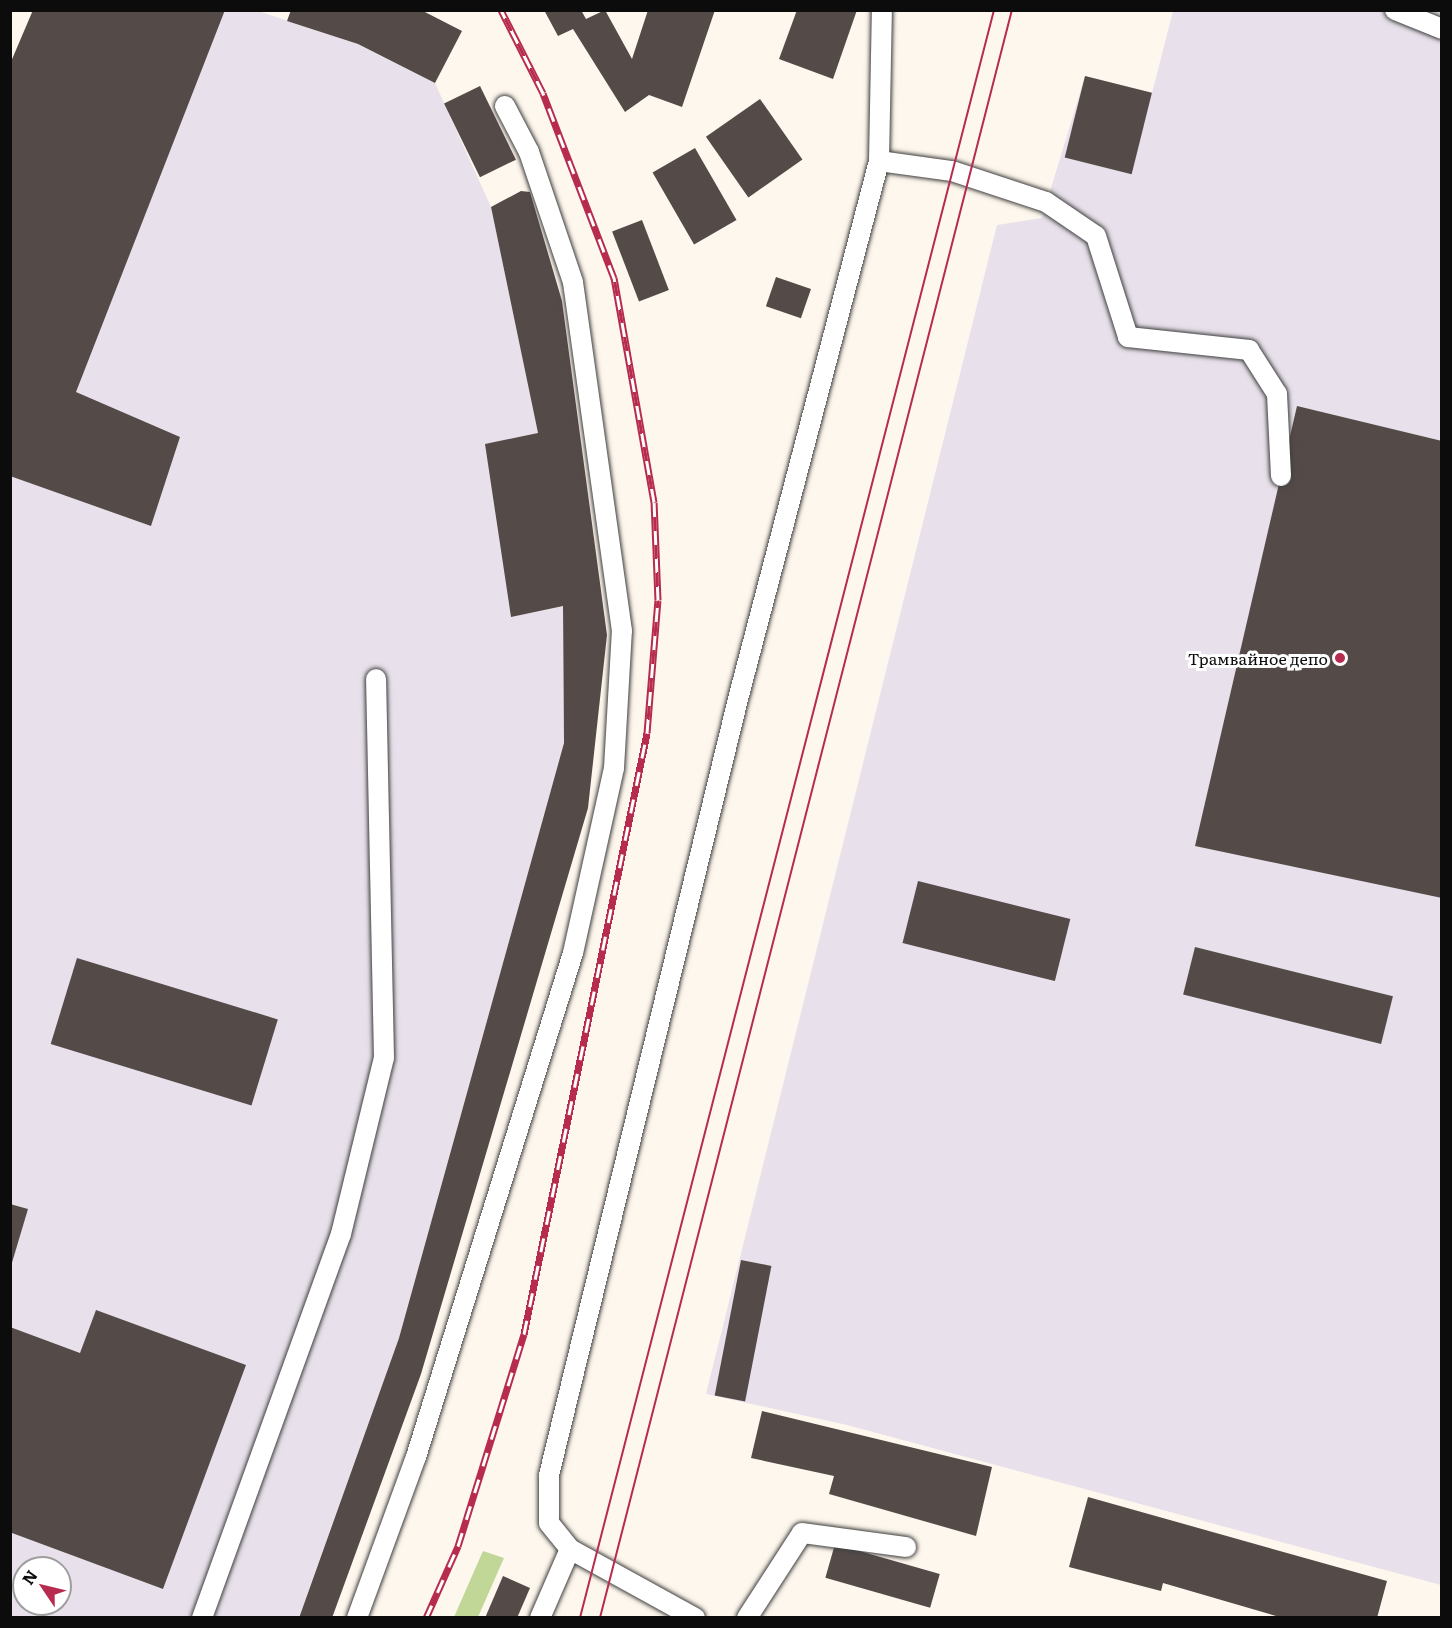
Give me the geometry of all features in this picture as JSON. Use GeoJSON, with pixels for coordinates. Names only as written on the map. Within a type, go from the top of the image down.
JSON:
{"type":"FeatureCollection","features":[{"type":"Feature","properties":{"kind":"lane"},"geometry":{"type":"LineString","coordinates":[[695,1617],[570,1549],[549,1523],[549,1475],[738,699],[879,161],[882,10]]}},
{"type":"Feature","properties":{"kind":"lane"},"geometry":{"type":"LineString","coordinates":[[1395,10],[1442,29]]}},
{"type":"Feature","properties":{"kind":"lane"},"geometry":{"type":"LineString","coordinates":[[357,1617],[416,1457],[570,965],[614,768],[622,631],[573,282],[529,152],[505,106]]}},
{"type":"Feature","properties":{"kind":"lane"},"geometry":{"type":"LineString","coordinates":[[879,161],[952,171],[1046,202],[1096,236],[1128,338],[1249,350],[1277,394],[1281,476]]}},
{"type":"Feature","properties":{"kind":"lane"},"geometry":{"type":"LineString","coordinates":[[202,1617],[341,1234],[384,1058],[376,679]]}},
{"type":"Feature","properties":{"kind":"lane"},"geometry":{"type":"LineString","coordinates":[[747,1617],[802,1533],[906,1547]]}},
{"type":"Feature","properties":{"kind":"lane"},"geometry":{"type":"LineString","coordinates":[[540,1617],[570,1549]]}},
{"type":"Feature","properties":{"kind":"shaded area"},"geometry":{"type":"Polygon","coordinates":[[[33,11],[258,11],[358,44],[435,83],[491,207],[538,433],[563,606],[564,743],[399,1338],[299,1617],[11,1618],[11,64],[33,11]]]}},
{"type":"Feature","properties":{"kind":"shaded area","name":"Трамвайное депо"},"geometry":{"type":"Polygon","coordinates":[[[1173,11],[1441,11],[1441,1585],[847,1425],[706,1394],[997,225],[1042,218],[1085,76],[1152,93],[1173,11]]]}},
{"type":"Feature","properties":{"kind":"green space"},"geometry":{"type":"Polygon","coordinates":[[[483,1551],[504,1558],[478,1617],[454,1617],[483,1551]]]}},
{"type":"Feature","properties":{"kind":"building"},"geometry":{"type":"Polygon","coordinates":[[[33,10],[225,10],[76,392],[180,437],[151,526],[10,476],[10,64],[33,10]]]}},
{"type":"Feature","properties":{"kind":"building"},"geometry":{"type":"Polygon","coordinates":[[[291,10],[421,10],[462,31],[435,83],[358,44],[287,21],[291,10]]]}},
{"type":"Feature","properties":{"kind":"building"},"geometry":{"type":"Polygon","coordinates":[[[544,10],[581,10],[586,19],[605,10],[632,59],[648,10],[715,10],[682,107],[649,95],[625,112],[573,29],[558,36],[544,10]]]}},
{"type":"Feature","properties":{"kind":"building"},"geometry":{"type":"Polygon","coordinates":[[[797,10],[857,10],[833,79],[779,59],[797,10]]]}},
{"type":"Feature","properties":{"kind":"building"},"geometry":{"type":"Polygon","coordinates":[[[1085,76],[1152,93],[1132,174],[1065,158],[1085,76]]]}},
{"type":"Feature","properties":{"kind":"building"},"geometry":{"type":"Polygon","coordinates":[[[480,86],[516,160],[480,177],[444,104],[480,86]]]}},
{"type":"Feature","properties":{"kind":"building"},"geometry":{"type":"Polygon","coordinates":[[[760,99],[802,160],[748,197],[706,137],[760,99]]]}},
{"type":"Feature","properties":{"kind":"building"},"geometry":{"type":"Polygon","coordinates":[[[695,148],[736,220],[694,244],[653,172],[695,148]]]}},
{"type":"Feature","properties":{"kind":"building"},"geometry":{"type":"Polygon","coordinates":[[[521,191],[530,192],[562,301],[607,635],[588,808],[421,1374],[332,1618],[299,1618],[399,1338],[564,743],[563,606],[511,617],[485,444],[538,433],[491,207],[521,191]]]}},
{"type":"Feature","properties":{"kind":"building"},"geometry":{"type":"Polygon","coordinates":[[[642,220],[669,290],[639,301],[612,231],[642,220]]]}},
{"type":"Feature","properties":{"kind":"building"},"geometry":{"type":"Polygon","coordinates":[[[776,277],[811,289],[801,318],[766,306],[776,277]]]}},
{"type":"Feature","properties":{"kind":"building","name":"Трамвайное депо"},"geometry":{"type":"Polygon","coordinates":[[[1297,406],[1442,441],[1442,898],[1195,846],[1297,406]]]}},
{"type":"Feature","properties":{"kind":"building"},"geometry":{"type":"Polygon","coordinates":[[[918,881],[1070,919],[1055,981],[903,943],[918,881]]]}},
{"type":"Feature","properties":{"kind":"building"},"geometry":{"type":"Polygon","coordinates":[[[1195,947],[1393,996],[1381,1044],[1183,995],[1195,947]]]}},
{"type":"Feature","properties":{"kind":"building"},"geometry":{"type":"Polygon","coordinates":[[[77,958],[278,1019],[252,1105],[51,1044],[77,958]]]}},
{"type":"Feature","properties":{"kind":"building"},"geometry":{"type":"Polygon","coordinates":[[[10,1204],[28,1209],[11,1266],[10,1265],[10,1204]]]}},
{"type":"Feature","properties":{"kind":"building"},"geometry":{"type":"Polygon","coordinates":[[[741,1260],[771,1266],[745,1401],[715,1395],[741,1260]]]}},
{"type":"Feature","properties":{"kind":"building"},"geometry":{"type":"Polygon","coordinates":[[[96,1310],[246,1365],[163,1589],[12,1533],[10,1537],[10,1327],[80,1353],[96,1310]]]}},
{"type":"Feature","properties":{"kind":"building"},"geometry":{"type":"Polygon","coordinates":[[[762,1411],[992,1467],[976,1536],[829,1494],[834,1476],[751,1458],[762,1411]]]}},
{"type":"Feature","properties":{"kind":"building"},"geometry":{"type":"Polygon","coordinates":[[[1088,1497],[1387,1581],[1377,1618],[1283,1618],[1163,1583],[1161,1591],[1069,1567],[1088,1497]]]}},
{"type":"Feature","properties":{"kind":"building"},"geometry":{"type":"Polygon","coordinates":[[[835,1544],[940,1574],[930,1608],[825,1578],[835,1544]]]}},
{"type":"Feature","properties":{"kind":"building"},"geometry":{"type":"Polygon","coordinates":[[[503,1576],[530,1588],[517,1618],[485,1618],[503,1576]]]}},
{"type":"Feature","properties":{"kind":"tram line"},"geometry":{"type":"LineString","coordinates":[[580,1618],[994,10]]}},
{"type":"Feature","properties":{"kind":"tram line"},"geometry":{"type":"LineString","coordinates":[[600,1618],[1012,10]]}},
{"type":"Feature","properties":{"kind":"railway"},"geometry":{"type":"LineString","coordinates":[[426,1618],[458,1546],[524,1334],[647,733],[658,600],[654,502],[614,278],[543,93],[501,10]]}},
{"type":"Feature","properties":{"kind":"place","name":"Трамвайное депо"},"geometry":{"type":"Point","coordinates":[1340,658]}}]}
